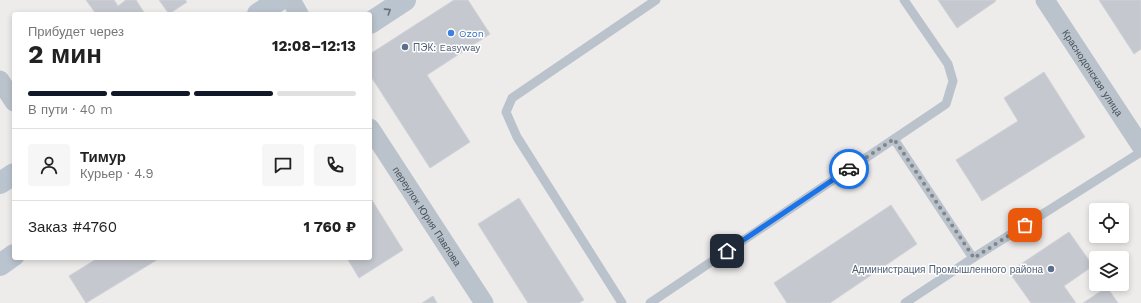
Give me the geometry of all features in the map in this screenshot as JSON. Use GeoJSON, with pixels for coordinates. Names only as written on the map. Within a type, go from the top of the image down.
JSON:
{"type":"FeatureCollection","features":[{"type":"Feature","properties":{"kind":"main road"},"geometry":{"type":"LineString","coordinates":[[261,12],[279,0]]}},
{"type":"Feature","properties":{"kind":"main road"},"geometry":{"type":"LineString","coordinates":[[372,22],[405,0]]}},
{"type":"Feature","properties":{"kind":"main road"},"geometry":{"type":"LineString","coordinates":[[0,183],[12,175]]}},
{"type":"Feature","properties":{"kind":"main road"},"geometry":{"type":"LineString","coordinates":[[0,264],[12,256]]}},
{"type":"Feature","properties":{"kind":"street"},"geometry":{"type":"LineString","coordinates":[[291,0],[298,12]]}},
{"type":"Feature","properties":{"kind":"street","name":"Краснодонская улица"},"geometry":{"type":"LineString","coordinates":[[1045,0],[1141,146]]}},
{"type":"Feature","properties":{"kind":"street"},"geometry":{"type":"LineString","coordinates":[[0,80],[12,99]]}},
{"type":"Feature","properties":{"kind":"street","name":"переулок Юрия Павлова"},"geometry":{"type":"LineString","coordinates":[[372,131],[484,303]]}},
{"type":"Feature","properties":{"kind":"lane"},"geometry":{"type":"LineString","coordinates":[[622,303],[516,137],[506,112],[512,98],[656,0]]}},
{"type":"Feature","properties":{"kind":"lane"},"geometry":{"type":"LineString","coordinates":[[650,303],[946,104],[953,81],[948,64],[904,0]]}},
{"type":"Feature","properties":{"kind":"lane"},"geometry":{"type":"LineString","coordinates":[[894,139],[974,258]]}},
{"type":"Feature","properties":{"kind":"lane"},"geometry":{"type":"LineString","coordinates":[[905,303],[1141,152]]}},
{"type":"Feature","properties":{"kind":"building"},"geometry":{"type":"Polygon","coordinates":[[[86,0],[114,0],[118,6],[126,0],[136,0],[144,12],[95,12],[86,0]]]}},
{"type":"Feature","properties":{"kind":"building"},"geometry":{"type":"Polygon","coordinates":[[[159,0],[185,0],[187,2],[172,12],[168,12],[159,0]]]}},
{"type":"Feature","properties":{"kind":"building"},"geometry":{"type":"Polygon","coordinates":[[[454,0],[468,0],[490,34],[427,75],[470,142],[430,168],[372,78],[372,53],[454,0]]]}},
{"type":"Feature","properties":{"kind":"building"},"geometry":{"type":"Polygon","coordinates":[[[938,0],[995,0],[996,1],[957,28],[938,0]]]}},
{"type":"Feature","properties":{"kind":"building"},"geometry":{"type":"Polygon","coordinates":[[[1099,0],[1141,0],[1141,49],[1134,54],[1099,0]]]}},
{"type":"Feature","properties":{"kind":"building"},"geometry":{"type":"Polygon","coordinates":[[[1044,72],[1085,137],[982,201],[956,160],[1018,121],[1004,98],[1044,72]]]}},
{"type":"Feature","properties":{"kind":"building"},"geometry":{"type":"Polygon","coordinates":[[[519,198],[584,300],[579,303],[528,303],[478,224],[519,198]]]}},
{"type":"Feature","properties":{"kind":"building"},"geometry":{"type":"Polygon","coordinates":[[[372,200],[403,250],[359,278],[348,260],[372,260],[372,200]]]}},
{"type":"Feature","properties":{"kind":"building"},"geometry":{"type":"Polygon","coordinates":[[[891,205],[917,244],[830,303],[787,303],[774,283],[891,205]]]}},
{"type":"Feature","properties":{"kind":"building","name":"Администрация Промышленного района"},"geometry":{"type":"Polygon","coordinates":[[[1069,232],[1089,260],[1089,269],[1064,286],[1076,303],[1031,303],[1009,272],[1069,232]]]}},
{"type":"Feature","properties":{"kind":"building"},"geometry":{"type":"Polygon","coordinates":[[[95,260],[157,260],[86,303],[69,276],[95,260]]]}},
{"type":"Feature","properties":{"kind":"building"},"geometry":{"type":"Polygon","coordinates":[[[1101,291],[1110,291],[1118,303],[1083,303],[1101,291]]]}},
{"type":"Feature","properties":{"kind":"building"},"geometry":{"type":"Polygon","coordinates":[[[433,296],[437,303],[422,303],[433,296]]]}},
{"type":"Feature","properties":{"kind":"way so far"},"geometry":{"type":"LineString","coordinates":[[849,169],[894,139],[974,258],[1025,225]]}},
{"type":"Feature","properties":{"kind":"place","name":"Ozon"},"geometry":{"type":"Point","coordinates":[451,33]}},
{"type":"Feature","properties":{"kind":"place","name":"ПЭК: Easyway"},"geometry":{"type":"Point","coordinates":[405,47]}},
{"type":"Feature","properties":{"kind":"place","name":"Администрация Промышленного района"},"geometry":{"type":"Point","coordinates":[1051,269]}},
{"type":"Feature","properties":{"kind":"route"},"geometry":{"type":"LineString","coordinates":[[727,251],[849,169]]}}]}
